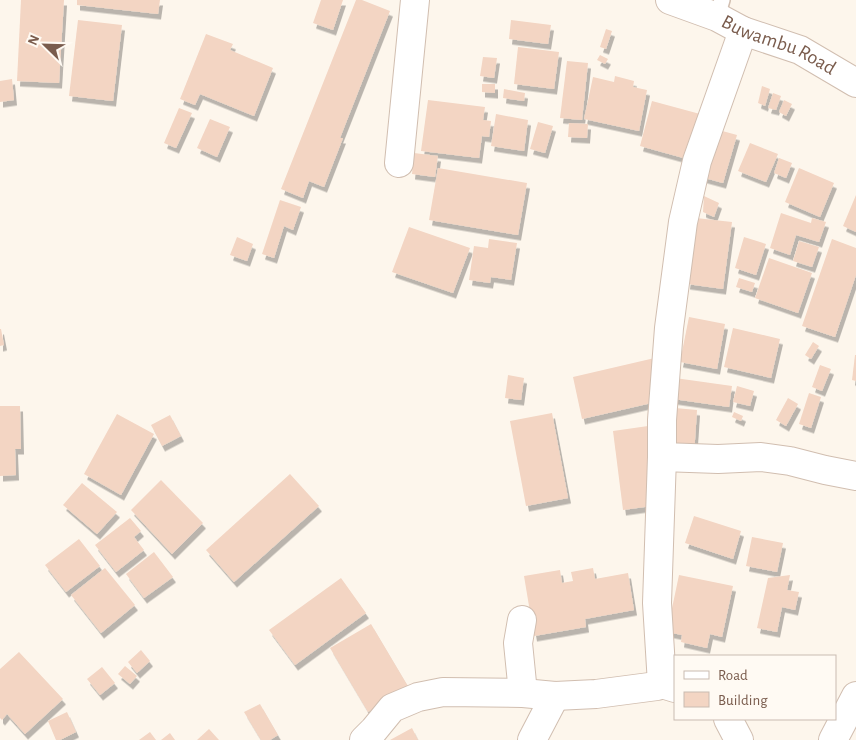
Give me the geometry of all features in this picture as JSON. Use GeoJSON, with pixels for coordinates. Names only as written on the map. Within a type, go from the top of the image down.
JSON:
{"type":"FeatureCollection","features":[{"type":"Feature","properties":{"kind":"street"},"geometry":{"type":"LineString","coordinates":[[399,163],[415,0]]}},
{"type":"Feature","properties":{"kind":"street","name":"Buwambu Road"},"geometry":{"type":"LineString","coordinates":[[670,0],[720,8],[744,31],[800,50],[856,82]]}},
{"type":"Feature","properties":{"kind":"street"},"geometry":{"type":"LineString","coordinates":[[364,740],[392,708],[418,697],[443,692],[523,693],[555,696],[596,694],[668,686],[656,603],[662,420],[668,328],[684,222],[697,161],[744,31]]}},
{"type":"Feature","properties":{"kind":"street"},"geometry":{"type":"LineString","coordinates":[[662,457],[718,459],[761,457],[790,461],[856,476]]}},
{"type":"Feature","properties":{"kind":"street"},"geometry":{"type":"LineString","coordinates":[[522,620],[518,643],[523,693]]}},
{"type":"Feature","properties":{"kind":"street"},"geometry":{"type":"LineString","coordinates":[[532,740],[555,696]]}},
{"type":"Feature","properties":{"kind":"street"},"geometry":{"type":"LineString","coordinates":[[833,740],[856,696]]}},
{"type":"Feature","properties":{"kind":"street"},"geometry":{"type":"LineString","coordinates":[[729,720],[739,740]]}},
{"type":"Feature","properties":{"kind":"building"},"geometry":{"type":"Polygon","coordinates":[[[21,0],[64,0],[59,83],[17,81],[21,0]]]}},
{"type":"Feature","properties":{"kind":"building"},"geometry":{"type":"Polygon","coordinates":[[[77,0],[160,0],[158,14],[77,5],[77,0]]]}},
{"type":"Feature","properties":{"kind":"building"},"geometry":{"type":"Polygon","coordinates":[[[321,0],[343,0],[333,30],[313,23],[321,0]]]}},
{"type":"Feature","properties":{"kind":"building"},"geometry":{"type":"Polygon","coordinates":[[[356,0],[362,0],[390,11],[340,138],[343,138],[324,187],[309,181],[303,198],[281,189],[356,0]]]}},
{"type":"Feature","properties":{"kind":"building"},"geometry":{"type":"Polygon","coordinates":[[[78,20],[122,25],[113,101],[69,96],[78,20]]]}},
{"type":"Feature","properties":{"kind":"building"},"geometry":{"type":"Polygon","coordinates":[[[511,20],[551,25],[548,44],[509,39],[511,20]]]}},
{"type":"Feature","properties":{"kind":"building"},"geometry":{"type":"Polygon","coordinates":[[[606,29],[612,31],[606,49],[600,47],[606,29]]]}},
{"type":"Feature","properties":{"kind":"building"},"geometry":{"type":"Polygon","coordinates":[[[206,34],[233,44],[230,50],[273,68],[254,116],[200,94],[195,105],[180,99],[206,34]]]}},
{"type":"Feature","properties":{"kind":"building"},"geometry":{"type":"Polygon","coordinates":[[[518,47],[559,52],[554,89],[514,84],[518,47]]]}},
{"type":"Feature","properties":{"kind":"building"},"geometry":{"type":"Polygon","coordinates":[[[600,55],[608,59],[605,64],[597,60],[600,55]]]}},
{"type":"Feature","properties":{"kind":"building"},"geometry":{"type":"Polygon","coordinates":[[[483,57],[497,58],[494,78],[480,76],[483,57]]]}},
{"type":"Feature","properties":{"kind":"building"},"geometry":{"type":"Polygon","coordinates":[[[567,61],[588,63],[582,120],[560,118],[567,61]]]}},
{"type":"Feature","properties":{"kind":"building"},"geometry":{"type":"Polygon","coordinates":[[[615,76],[634,81],[633,87],[647,90],[639,131],[584,119],[593,77],[614,82],[615,76]]]}},
{"type":"Feature","properties":{"kind":"building"},"geometry":{"type":"Polygon","coordinates":[[[12,79],[14,100],[0,102],[0,81],[12,79]]]}},
{"type":"Feature","properties":{"kind":"building"},"geometry":{"type":"Polygon","coordinates":[[[482,84],[495,84],[495,93],[482,92],[482,84]]]}},
{"type":"Feature","properties":{"kind":"building"},"geometry":{"type":"Polygon","coordinates":[[[762,86],[770,89],[765,106],[758,103],[762,86]]]}},
{"type":"Feature","properties":{"kind":"building"},"geometry":{"type":"Polygon","coordinates":[[[504,89],[525,93],[524,101],[503,98],[504,89]]]}},
{"type":"Feature","properties":{"kind":"building"},"geometry":{"type":"Polygon","coordinates":[[[773,93],[781,96],[776,110],[768,108],[773,93]]]}},
{"type":"Feature","properties":{"kind":"building"},"geometry":{"type":"Polygon","coordinates":[[[428,100],[485,107],[483,120],[491,121],[489,137],[482,136],[479,158],[421,151],[428,100]]]}},
{"type":"Feature","properties":{"kind":"building"},"geometry":{"type":"Polygon","coordinates":[[[784,100],[792,104],[786,116],[779,112],[784,100]]]}},
{"type":"Feature","properties":{"kind":"building"},"geometry":{"type":"Polygon","coordinates":[[[652,101],[700,114],[687,159],[640,146],[652,101]]]}},
{"type":"Feature","properties":{"kind":"building"},"geometry":{"type":"Polygon","coordinates":[[[179,108],[192,113],[176,148],[164,143],[179,108]]]}},
{"type":"Feature","properties":{"kind":"building"},"geometry":{"type":"Polygon","coordinates":[[[496,114],[528,120],[524,151],[491,146],[496,114]]]}},
{"type":"Feature","properties":{"kind":"building"},"geometry":{"type":"Polygon","coordinates":[[[210,119],[230,127],[217,157],[197,148],[210,119]]]}},
{"type":"Feature","properties":{"kind":"building"},"geometry":{"type":"Polygon","coordinates":[[[538,122],[553,126],[545,153],[530,149],[538,122]]]}},
{"type":"Feature","properties":{"kind":"building"},"geometry":{"type":"Polygon","coordinates":[[[569,123],[588,124],[587,138],[568,137],[569,123]]]}},
{"type":"Feature","properties":{"kind":"building"},"geometry":{"type":"Polygon","coordinates":[[[715,129],[737,135],[723,183],[701,177],[715,129]]]}},
{"type":"Feature","properties":{"kind":"building"},"geometry":{"type":"Polygon","coordinates":[[[750,143],[778,154],[766,182],[738,171],[750,143]]]}},
{"type":"Feature","properties":{"kind":"building"},"geometry":{"type":"Polygon","coordinates":[[[414,153],[438,156],[435,177],[412,174],[414,153]]]}},
{"type":"Feature","properties":{"kind":"building"},"geometry":{"type":"Polygon","coordinates":[[[779,158],[792,163],[786,178],[774,173],[779,158]]]}},
{"type":"Feature","properties":{"kind":"building"},"geometry":{"type":"Polygon","coordinates":[[[438,168],[527,183],[518,235],[429,220],[438,168]]]}},
{"type":"Feature","properties":{"kind":"building"},"geometry":{"type":"Polygon","coordinates":[[[799,168],[834,183],[820,217],[785,202],[799,168]]]}},
{"type":"Feature","properties":{"kind":"building"},"geometry":{"type":"Polygon","coordinates":[[[856,195],[856,232],[843,226],[856,195]]]}},
{"type":"Feature","properties":{"kind":"building"},"geometry":{"type":"Polygon","coordinates":[[[704,196],[719,203],[714,217],[703,212],[704,196]]]}},
{"type":"Feature","properties":{"kind":"building"},"geometry":{"type":"Polygon","coordinates":[[[280,200],[301,207],[293,230],[284,226],[274,258],[262,254],[280,200]]]}},
{"type":"Feature","properties":{"kind":"building"},"geometry":{"type":"Polygon","coordinates":[[[781,213],[811,223],[812,218],[826,222],[819,242],[796,235],[790,255],[770,248],[781,213]]]}},
{"type":"Feature","properties":{"kind":"building"},"geometry":{"type":"Polygon","coordinates":[[[696,218],[732,222],[723,289],[687,284],[696,218]]]}},
{"type":"Feature","properties":{"kind":"building"},"geometry":{"type":"Polygon","coordinates":[[[409,227],[470,248],[453,293],[392,272],[409,227]]]}},
{"type":"Feature","properties":{"kind":"building"},"geometry":{"type":"Polygon","coordinates":[[[237,237],[253,244],[247,261],[230,255],[237,237]]]}},
{"type":"Feature","properties":{"kind":"building"},"geometry":{"type":"Polygon","coordinates":[[[744,237],[766,244],[756,275],[735,268],[744,237]]]}},
{"type":"Feature","properties":{"kind":"building"},"geometry":{"type":"Polygon","coordinates":[[[489,239],[517,243],[511,280],[491,277],[490,283],[469,280],[474,246],[488,248],[489,239]]]}},
{"type":"Feature","properties":{"kind":"building"},"geometry":{"type":"Polygon","coordinates":[[[832,239],[856,248],[856,275],[835,337],[802,326],[832,239]]]}},
{"type":"Feature","properties":{"kind":"building"},"geometry":{"type":"Polygon","coordinates":[[[799,241],[819,247],[812,267],[793,261],[799,241]]]}},
{"type":"Feature","properties":{"kind":"building"},"geometry":{"type":"Polygon","coordinates":[[[769,258],[812,273],[798,313],[755,298],[769,258]]]}},
{"type":"Feature","properties":{"kind":"building"},"geometry":{"type":"Polygon","coordinates":[[[739,278],[755,283],[752,292],[736,287],[739,278]]]}},
{"type":"Feature","properties":{"kind":"building"},"geometry":{"type":"Polygon","coordinates":[[[689,317],[725,324],[717,369],[680,362],[689,317]]]}},
{"type":"Feature","properties":{"kind":"building"},"geometry":{"type":"Polygon","coordinates":[[[733,328],[780,339],[771,378],[724,367],[733,328]]]}},
{"type":"Feature","properties":{"kind":"building"},"geometry":{"type":"Polygon","coordinates":[[[0,329],[4,345],[0,346],[0,329]]]}},
{"type":"Feature","properties":{"kind":"building"},"geometry":{"type":"Polygon","coordinates":[[[813,342],[819,346],[811,359],[805,355],[813,342]]]}},
{"type":"Feature","properties":{"kind":"building"},"geometry":{"type":"Polygon","coordinates":[[[856,355],[856,381],[852,380],[856,355]]]}},
{"type":"Feature","properties":{"kind":"building"},"geometry":{"type":"Polygon","coordinates":[[[659,357],[663,374],[651,377],[656,402],[582,419],[573,377],[659,357]]]}},
{"type":"Feature","properties":{"kind":"building"},"geometry":{"type":"Polygon","coordinates":[[[820,365],[831,369],[822,391],[812,387],[820,365]]]}},
{"type":"Feature","properties":{"kind":"building"},"geometry":{"type":"Polygon","coordinates":[[[508,375],[524,378],[521,400],[505,398],[508,375]]]}},
{"type":"Feature","properties":{"kind":"building"},"geometry":{"type":"Polygon","coordinates":[[[675,378],[732,386],[729,407],[673,399],[675,378]]]}},
{"type":"Feature","properties":{"kind":"building"},"geometry":{"type":"Polygon","coordinates":[[[737,386],[754,391],[750,406],[733,402],[737,386]]]}},
{"type":"Feature","properties":{"kind":"building"},"geometry":{"type":"Polygon","coordinates":[[[809,393],[821,397],[811,428],[799,424],[809,393]]]}},
{"type":"Feature","properties":{"kind":"building"},"geometry":{"type":"Polygon","coordinates":[[[788,398],[798,404],[786,426],[776,420],[788,398]]]}},
{"type":"Feature","properties":{"kind":"building"},"geometry":{"type":"Polygon","coordinates":[[[0,406],[20,406],[21,449],[15,449],[16,475],[0,476],[0,406]]]}},
{"type":"Feature","properties":{"kind":"building"},"geometry":{"type":"Polygon","coordinates":[[[675,408],[697,410],[694,455],[672,453],[675,408]]]}},
{"type":"Feature","properties":{"kind":"building"},"geometry":{"type":"Polygon","coordinates":[[[734,412],[743,416],[741,421],[732,417],[734,412]]]}},
{"type":"Feature","properties":{"kind":"building"},"geometry":{"type":"Polygon","coordinates":[[[552,413],[568,498],[526,506],[510,421],[552,413]]]}},
{"type":"Feature","properties":{"kind":"building"},"geometry":{"type":"Polygon","coordinates":[[[117,414],[154,434],[121,495],[84,474],[117,414]]]}},
{"type":"Feature","properties":{"kind":"building"},"geometry":{"type":"Polygon","coordinates":[[[170,415],[181,436],[162,446],[151,425],[170,415]]]}},
{"type":"Feature","properties":{"kind":"building"},"geometry":{"type":"Polygon","coordinates":[[[648,426],[659,505],[623,510],[613,431],[648,426]]]}},
{"type":"Feature","properties":{"kind":"building"},"geometry":{"type":"Polygon","coordinates":[[[290,474],[319,506],[234,582],[206,550],[290,474]]]}},
{"type":"Feature","properties":{"kind":"building"},"geometry":{"type":"Polygon","coordinates":[[[161,480],[203,523],[172,554],[131,510],[161,480]]]}},
{"type":"Feature","properties":{"kind":"building"},"geometry":{"type":"Polygon","coordinates":[[[82,483],[117,512],[97,534],[63,505],[82,483]]]}},
{"type":"Feature","properties":{"kind":"building"},"geometry":{"type":"Polygon","coordinates":[[[694,516],[741,531],[733,559],[685,543],[694,516]]]}},
{"type":"Feature","properties":{"kind":"building"},"geometry":{"type":"Polygon","coordinates":[[[130,518],[141,531],[134,537],[144,550],[116,572],[95,545],[130,518]]]}},
{"type":"Feature","properties":{"kind":"building"},"geometry":{"type":"Polygon","coordinates":[[[752,537],[783,543],[777,572],[746,566],[752,537]]]}},
{"type":"Feature","properties":{"kind":"building"},"geometry":{"type":"Polygon","coordinates":[[[79,539],[100,566],[66,592],[45,565],[79,539]]]}},
{"type":"Feature","properties":{"kind":"building"},"geometry":{"type":"Polygon","coordinates":[[[154,552],[173,577],[144,598],[126,574],[154,552]]]}},
{"type":"Feature","properties":{"kind":"building"},"geometry":{"type":"Polygon","coordinates":[[[105,568],[135,605],[101,633],[71,595],[105,568]]]}},
{"type":"Feature","properties":{"kind":"building"},"geometry":{"type":"Polygon","coordinates":[[[593,568],[595,579],[628,573],[634,610],[585,619],[586,627],[534,636],[524,576],[560,570],[562,583],[573,581],[571,572],[593,568]]]}},
{"type":"Feature","properties":{"kind":"building"},"geometry":{"type":"Polygon","coordinates":[[[679,575],[733,586],[722,637],[710,634],[707,648],[681,642],[682,635],[667,632],[679,575]]]}},
{"type":"Feature","properties":{"kind":"building"},"geometry":{"type":"Polygon","coordinates":[[[790,575],[787,590],[799,592],[795,610],[782,607],[777,632],[757,628],[768,578],[790,575]]]}},
{"type":"Feature","properties":{"kind":"building"},"geometry":{"type":"Polygon","coordinates":[[[341,578],[366,613],[295,665],[269,630],[341,578]]]}},
{"type":"Feature","properties":{"kind":"building"},"geometry":{"type":"Polygon","coordinates":[[[371,624],[409,688],[368,712],[330,648],[371,624]]]}},
{"type":"Feature","properties":{"kind":"building"},"geometry":{"type":"Polygon","coordinates":[[[141,650],[150,661],[137,673],[128,662],[141,650]]]}},
{"type":"Feature","properties":{"kind":"building"},"geometry":{"type":"Polygon","coordinates":[[[19,652],[63,699],[25,734],[7,714],[2,720],[0,718],[0,669],[19,652]]]}},
{"type":"Feature","properties":{"kind":"building"},"geometry":{"type":"Polygon","coordinates":[[[125,666],[137,676],[130,684],[118,674],[125,666]]]}},
{"type":"Feature","properties":{"kind":"building"},"geometry":{"type":"Polygon","coordinates":[[[102,667],[115,683],[100,695],[87,679],[102,667]]]}},
{"type":"Feature","properties":{"kind":"building"},"geometry":{"type":"Polygon","coordinates":[[[260,704],[278,735],[270,740],[261,740],[244,712],[260,704]]]}},
{"type":"Feature","properties":{"kind":"building"},"geometry":{"type":"Polygon","coordinates":[[[67,712],[76,732],[56,740],[48,721],[67,712]]]}},
{"type":"Feature","properties":{"kind":"building"},"geometry":{"type":"Polygon","coordinates":[[[412,728],[418,740],[390,740],[412,728]]]}},
{"type":"Feature","properties":{"kind":"building"},"geometry":{"type":"Polygon","coordinates":[[[209,729],[219,740],[197,740],[209,729]]]}},
{"type":"Feature","properties":{"kind":"building"},"geometry":{"type":"Polygon","coordinates":[[[150,732],[156,740],[139,740],[150,732]]]}},
{"type":"Feature","properties":{"kind":"building"},"geometry":{"type":"Polygon","coordinates":[[[170,733],[175,740],[161,740],[170,733]]]}}]}
